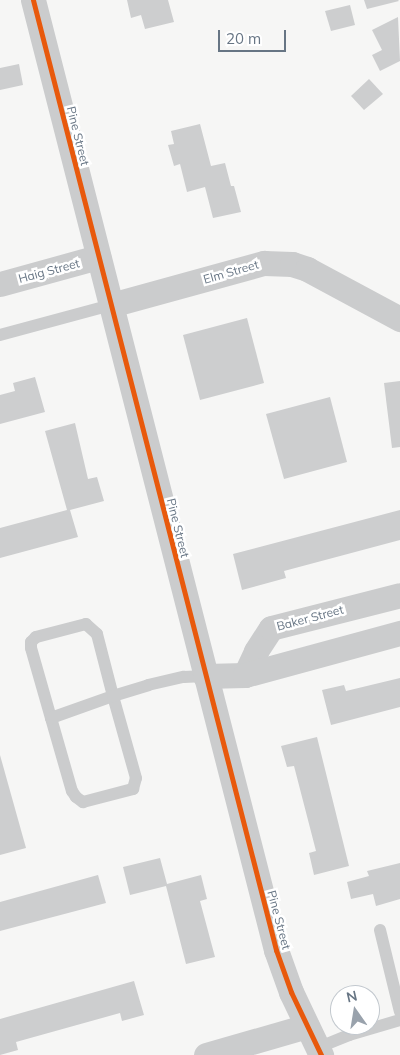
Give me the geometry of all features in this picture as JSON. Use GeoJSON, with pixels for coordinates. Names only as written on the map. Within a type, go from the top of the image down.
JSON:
{"type":"FeatureCollection","features":[{"type":"Feature","properties":{"kind":"street","name":"Pine Street"},"geometry":{"type":"LineString","coordinates":[[33,0],[276,950],[315,1043]]}},
{"type":"Feature","properties":{"kind":"street","name":"Haig Street"},"geometry":{"type":"LineString","coordinates":[[0,284],[98,257]]}},
{"type":"Feature","properties":{"kind":"street","name":"Elm Street"},"geometry":{"type":"LineString","coordinates":[[111,306],[264,263],[292,264],[307,269],[400,319]]}},
{"type":"Feature","properties":{"kind":"street","name":"Baker Street"},"geometry":{"type":"LineString","coordinates":[[245,674],[271,628],[400,595]]}},
{"type":"Feature","properties":{"kind":"street"},"geometry":{"type":"LineString","coordinates":[[205,676],[245,674],[400,633]]}},
{"type":"Feature","properties":{"kind":"street"},"geometry":{"type":"LineString","coordinates":[[206,1055],[315,1043]]}},
{"type":"Feature","properties":{"kind":"lane"},"geometry":{"type":"LineString","coordinates":[[0,335],[111,306]]}},
{"type":"Feature","properties":{"kind":"lane"},"geometry":{"type":"LineString","coordinates":[[86,624],[97,634],[136,778],[133,789],[83,802],[76,797],[72,791],[51,718],[31,648],[32,642],[36,637],[86,624]]}},
{"type":"Feature","properties":{"kind":"lane"},"geometry":{"type":"LineString","coordinates":[[51,718],[113,696],[184,677],[205,676]]}},
{"type":"Feature","properties":{"kind":"lane"},"geometry":{"type":"LineString","coordinates":[[380,930],[400,1012]]}},
{"type":"Feature","properties":{"kind":"lane"},"geometry":{"type":"LineString","coordinates":[[315,1043],[400,1020]]}},
{"type":"Feature","properties":{"kind":"building"},"geometry":{"type":"Polygon","coordinates":[[[127,0],[168,0],[174,22],[145,29],[141,15],[131,18],[127,0]]]}},
{"type":"Feature","properties":{"kind":"building"},"geometry":{"type":"Polygon","coordinates":[[[364,0],[398,0],[399,1],[367,9],[364,0]]]}},
{"type":"Feature","properties":{"kind":"building"},"geometry":{"type":"Polygon","coordinates":[[[350,5],[355,25],[331,31],[325,11],[350,5]]]}},
{"type":"Feature","properties":{"kind":"building"},"geometry":{"type":"Polygon","coordinates":[[[398,17],[400,61],[380,71],[372,55],[382,50],[372,30],[398,17]]]}},
{"type":"Feature","properties":{"kind":"building"},"geometry":{"type":"Polygon","coordinates":[[[19,64],[23,85],[0,90],[0,68],[19,64]]]}},
{"type":"Feature","properties":{"kind":"building"},"geometry":{"type":"Polygon","coordinates":[[[369,79],[383,94],[364,110],[351,96],[369,79]]]}},
{"type":"Feature","properties":{"kind":"building"},"geometry":{"type":"Polygon","coordinates":[[[200,124],[211,166],[225,163],[241,212],[213,218],[205,187],[187,192],[180,164],[174,166],[168,145],[174,144],[171,131],[200,124]]]}},
{"type":"Feature","properties":{"kind":"building"},"geometry":{"type":"Polygon","coordinates":[[[247,318],[264,383],[200,400],[183,335],[247,318]]]}},
{"type":"Feature","properties":{"kind":"building"},"geometry":{"type":"Polygon","coordinates":[[[35,377],[45,412],[0,424],[0,395],[15,391],[13,383],[35,377]]]}},
{"type":"Feature","properties":{"kind":"building"},"geometry":{"type":"Polygon","coordinates":[[[400,381],[400,447],[392,448],[384,383],[400,381]]]}},
{"type":"Feature","properties":{"kind":"building"},"geometry":{"type":"Polygon","coordinates":[[[330,397],[347,462],[284,479],[266,414],[330,397]]]}},
{"type":"Feature","properties":{"kind":"building"},"geometry":{"type":"Polygon","coordinates":[[[75,423],[88,479],[97,477],[104,501],[70,510],[78,537],[0,558],[0,528],[67,510],[45,431],[75,423]]]}},
{"type":"Feature","properties":{"kind":"building"},"geometry":{"type":"Polygon","coordinates":[[[400,510],[400,540],[284,571],[286,578],[242,590],[233,554],[400,510]]]}},
{"type":"Feature","properties":{"kind":"building"},"geometry":{"type":"Polygon","coordinates":[[[400,678],[400,707],[331,725],[322,690],[344,685],[346,691],[400,678]]]}},
{"type":"Feature","properties":{"kind":"building"},"geometry":{"type":"Polygon","coordinates":[[[317,737],[349,866],[314,875],[309,853],[316,851],[294,766],[287,767],[281,746],[317,737]]]}},
{"type":"Feature","properties":{"kind":"building"},"geometry":{"type":"Polygon","coordinates":[[[0,755],[26,848],[0,855],[0,755]]]}},
{"type":"Feature","properties":{"kind":"building"},"geometry":{"type":"Polygon","coordinates":[[[160,858],[167,884],[201,875],[207,899],[200,901],[215,957],[186,964],[166,886],[130,895],[123,867],[160,858]]]}},
{"type":"Feature","properties":{"kind":"building"},"geometry":{"type":"Polygon","coordinates":[[[400,863],[400,899],[376,906],[373,894],[351,899],[347,882],[369,876],[367,871],[400,863]]]}},
{"type":"Feature","properties":{"kind":"building"},"geometry":{"type":"Polygon","coordinates":[[[98,875],[106,903],[0,931],[0,902],[98,875]]]}},
{"type":"Feature","properties":{"kind":"building"},"geometry":{"type":"Polygon","coordinates":[[[134,981],[144,1015],[122,1021],[120,1013],[16,1042],[18,1050],[0,1055],[0,1019],[134,981]]]}},
{"type":"Feature","properties":{"kind":"cycle path"},"geometry":{"type":"LineString","coordinates":[[33,0],[276,950],[291,992],[321,1055]]}}]}
